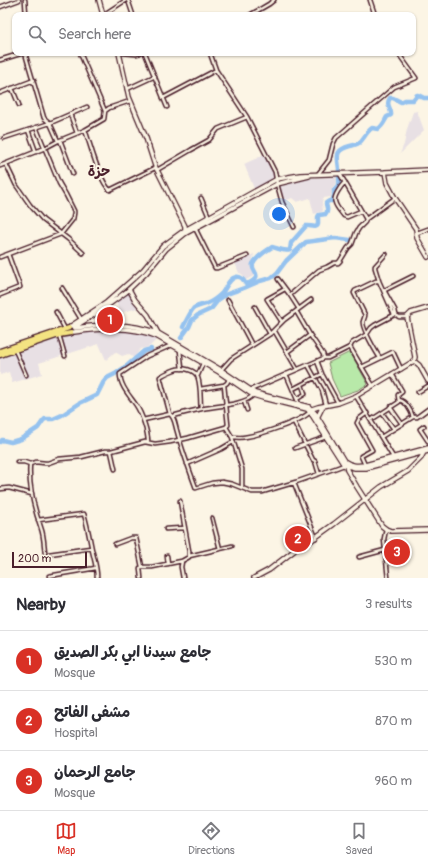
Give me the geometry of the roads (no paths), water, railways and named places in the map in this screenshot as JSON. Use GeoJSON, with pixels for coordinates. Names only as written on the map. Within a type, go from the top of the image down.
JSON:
{"type":"FeatureCollection","features":[{"type":"Feature","properties":{"kind":"main road"},"geometry":{"type":"LineString","coordinates":[[99,1],[102,12]]}},
{"type":"Feature","properties":{"kind":"main road"},"geometry":{"type":"LineString","coordinates":[[120,56],[130,101],[144,133],[156,169],[188,229]]}},
{"type":"Feature","properties":{"kind":"main road"},"geometry":{"type":"LineString","coordinates":[[71,329],[81,319],[106,303],[143,270],[163,246],[188,229],[276,179],[300,175],[428,170]]}},
{"type":"Feature","properties":{"kind":"main road"},"geometry":{"type":"LineString","coordinates":[[385,172],[387,183],[395,198],[416,229],[417,238],[428,256]]}},
{"type":"Feature","properties":{"kind":"main road"},"geometry":{"type":"LineString","coordinates":[[0,355],[59,335],[97,313],[129,289],[146,273],[166,249],[188,229],[277,184],[318,174]]}},
{"type":"Feature","properties":{"kind":"main road"},"geometry":{"type":"LineString","coordinates":[[129,289],[135,300],[148,315],[158,333]]}},
{"type":"Feature","properties":{"kind":"main road"},"geometry":{"type":"LineString","coordinates":[[414,361],[415,357],[407,317],[411,313],[428,308]]}},
{"type":"Feature","properties":{"kind":"main road"},"geometry":{"type":"LineString","coordinates":[[0,351],[71,329],[116,324],[142,329],[158,333],[251,392],[306,406],[317,418],[344,461],[350,464],[365,465],[427,450]]}},
{"type":"Feature","properties":{"kind":"main road"},"geometry":{"type":"LineString","coordinates":[[71,329],[127,329],[148,333],[220,371],[229,379],[263,398],[311,410],[356,396],[414,361]]}},
{"type":"Feature","properties":{"kind":"main road"},"geometry":{"type":"LineString","coordinates":[[414,361],[419,365],[428,381]]}},
{"type":"Feature","properties":{"kind":"main road"},"geometry":{"type":"LineString","coordinates":[[317,418],[325,405]]}},
{"type":"Feature","properties":{"kind":"main road"},"geometry":{"type":"LineString","coordinates":[[311,410],[326,437],[382,526],[391,531],[428,530]]}},
{"type":"Feature","properties":{"kind":"main road"},"geometry":{"type":"LineString","coordinates":[[345,465],[355,468],[366,468],[427,450]]}},
{"type":"Feature","properties":{"kind":"main road"},"geometry":{"type":"LineString","coordinates":[[254,578],[269,570],[295,550],[316,538],[365,499],[390,481],[408,471],[422,458],[427,450]]}},
{"type":"Feature","properties":{"kind":"street"},"geometry":{"type":"LineString","coordinates":[[0,7],[19,0]]}},
{"type":"Feature","properties":{"kind":"street"},"geometry":{"type":"LineString","coordinates":[[25,0],[26,12]]}},
{"type":"Feature","properties":{"kind":"street"},"geometry":{"type":"LineString","coordinates":[[108,12],[127,0],[132,12]]}},
{"type":"Feature","properties":{"kind":"street"},"geometry":{"type":"LineString","coordinates":[[255,12],[274,0]]}},
{"type":"Feature","properties":{"kind":"street"},"geometry":{"type":"LineString","coordinates":[[370,0],[374,12]]}},
{"type":"Feature","properties":{"kind":"street"},"geometry":{"type":"LineString","coordinates":[[0,60],[14,56]]}},
{"type":"Feature","properties":{"kind":"street"},"geometry":{"type":"LineString","coordinates":[[25,56],[34,80],[44,118],[50,123],[59,140],[73,174]]}},
{"type":"Feature","properties":{"kind":"street"},"geometry":{"type":"LineString","coordinates":[[0,166],[85,130],[104,119],[105,111],[81,56]]}},
{"type":"Feature","properties":{"kind":"street"},"geometry":{"type":"LineString","coordinates":[[146,56],[167,107]]}},
{"type":"Feature","properties":{"kind":"street"},"geometry":{"type":"LineString","coordinates":[[211,56],[216,70],[248,117],[275,172],[282,202],[294,227]]}},
{"type":"Feature","properties":{"kind":"street"},"geometry":{"type":"LineString","coordinates":[[318,174],[329,160],[336,138],[394,87],[416,78],[400,56]]}},
{"type":"Feature","properties":{"kind":"street"},"geometry":{"type":"LineString","coordinates":[[163,98],[216,70]]}},
{"type":"Feature","properties":{"kind":"street"},"geometry":{"type":"LineString","coordinates":[[127,89],[155,76]]}},
{"type":"Feature","properties":{"kind":"street"},"geometry":{"type":"LineString","coordinates":[[0,92],[34,80]]}},
{"type":"Feature","properties":{"kind":"street"},"geometry":{"type":"LineString","coordinates":[[12,88],[19,105]]}},
{"type":"Feature","properties":{"kind":"street"},"geometry":{"type":"LineString","coordinates":[[105,111],[109,108],[130,101]]}},
{"type":"Feature","properties":{"kind":"street"},"geometry":{"type":"LineString","coordinates":[[4,138],[50,123],[87,107]]}},
{"type":"Feature","properties":{"kind":"street"},"geometry":{"type":"LineString","coordinates":[[70,114],[77,133]]}},
{"type":"Feature","properties":{"kind":"street"},"geometry":{"type":"LineString","coordinates":[[85,130],[97,167],[106,187],[110,190],[156,169],[209,140],[218,129],[248,117]]}},
{"type":"Feature","properties":{"kind":"street"},"geometry":{"type":"LineString","coordinates":[[0,257],[61,234],[73,219],[74,213],[66,195],[58,183],[36,127]]}},
{"type":"Feature","properties":{"kind":"street"},"geometry":{"type":"LineString","coordinates":[[28,130],[36,152]]}},
{"type":"Feature","properties":{"kind":"street"},"geometry":{"type":"LineString","coordinates":[[6,164],[16,185],[30,206],[43,220],[68,239],[83,253]]}},
{"type":"Feature","properties":{"kind":"street"},"geometry":{"type":"LineString","coordinates":[[340,173],[366,220]]}},
{"type":"Feature","properties":{"kind":"street"},"geometry":{"type":"LineString","coordinates":[[345,182],[340,186],[334,199],[335,202],[344,216],[347,217],[360,210]]}},
{"type":"Feature","properties":{"kind":"street"},"geometry":{"type":"LineString","coordinates":[[200,198],[209,217]]}},
{"type":"Feature","properties":{"kind":"street"},"geometry":{"type":"LineString","coordinates":[[290,295],[319,270],[334,263],[338,263],[352,244],[359,228],[366,220],[395,198]]}},
{"type":"Feature","properties":{"kind":"street"},"geometry":{"type":"LineString","coordinates":[[188,229],[215,268],[247,256]]}},
{"type":"Feature","properties":{"kind":"street"},"geometry":{"type":"LineString","coordinates":[[417,233],[428,229]]}},
{"type":"Feature","properties":{"kind":"street"},"geometry":{"type":"LineString","coordinates":[[0,295],[20,287],[8,254]]}},
{"type":"Feature","properties":{"kind":"street"},"geometry":{"type":"LineString","coordinates":[[386,254],[374,268],[395,315],[399,317],[407,317]]}},
{"type":"Feature","properties":{"kind":"street"},"geometry":{"type":"LineString","coordinates":[[395,315],[395,310],[385,290],[413,276]]}},
{"type":"Feature","properties":{"kind":"street"},"geometry":{"type":"LineString","coordinates":[[278,279],[299,309]]}},
{"type":"Feature","properties":{"kind":"street"},"geometry":{"type":"LineString","coordinates":[[379,281],[355,291],[354,293],[365,315],[363,324],[380,358]]}},
{"type":"Feature","properties":{"kind":"street"},"geometry":{"type":"LineString","coordinates":[[62,288],[81,319]]}},
{"type":"Feature","properties":{"kind":"street"},"geometry":{"type":"LineString","coordinates":[[282,322],[267,299],[285,289]]}},
{"type":"Feature","properties":{"kind":"street"},"geometry":{"type":"LineString","coordinates":[[228,300],[252,345]]}},
{"type":"Feature","properties":{"kind":"street"},"geometry":{"type":"LineString","coordinates":[[220,371],[231,359],[270,334],[282,322],[311,300]]}},
{"type":"Feature","properties":{"kind":"street"},"geometry":{"type":"LineString","coordinates":[[255,307],[270,334]]}},
{"type":"Feature","properties":{"kind":"street"},"geometry":{"type":"LineString","coordinates":[[296,311],[324,358]]}},
{"type":"Feature","properties":{"kind":"street"},"geometry":{"type":"LineString","coordinates":[[56,312],[71,329]]}},
{"type":"Feature","properties":{"kind":"street"},"geometry":{"type":"LineString","coordinates":[[143,420],[170,414],[174,416],[244,401],[250,398],[251,392],[286,374],[324,358],[328,358],[350,347],[352,343],[367,334],[375,325],[395,315]]}},
{"type":"Feature","properties":{"kind":"street"},"geometry":{"type":"LineString","coordinates":[[274,330],[298,369]]}},
{"type":"Feature","properties":{"kind":"street"},"geometry":{"type":"LineString","coordinates":[[59,335],[65,356]]}},
{"type":"Feature","properties":{"kind":"street"},"geometry":{"type":"LineString","coordinates":[[287,352],[310,335]]}},
{"type":"Feature","properties":{"kind":"street"},"geometry":{"type":"LineString","coordinates":[[148,442],[148,437],[139,410],[131,399],[120,378],[120,374],[148,356],[172,345]]}},
{"type":"Feature","properties":{"kind":"street"},"geometry":{"type":"LineString","coordinates":[[350,347],[373,386]]}},
{"type":"Feature","properties":{"kind":"street"},"geometry":{"type":"LineString","coordinates":[[15,350],[26,375]]}},
{"type":"Feature","properties":{"kind":"street"},"geometry":{"type":"LineString","coordinates":[[180,350],[182,369]]}},
{"type":"Feature","properties":{"kind":"street"},"geometry":{"type":"LineString","coordinates":[[362,367],[393,352],[401,369]]}},
{"type":"Feature","properties":{"kind":"street"},"geometry":{"type":"LineString","coordinates":[[317,361],[322,374],[338,402]]}},
{"type":"Feature","properties":{"kind":"street"},"geometry":{"type":"LineString","coordinates":[[201,409],[198,376],[203,363]]}},
{"type":"Feature","properties":{"kind":"street"},"geometry":{"type":"LineString","coordinates":[[308,365],[322,390],[325,405]]}},
{"type":"Feature","properties":{"kind":"street"},"geometry":{"type":"LineString","coordinates":[[170,414],[160,377],[174,370],[182,369],[191,371],[198,376]]}},
{"type":"Feature","properties":{"kind":"street"},"geometry":{"type":"LineString","coordinates":[[286,374],[299,404]]}},
{"type":"Feature","properties":{"kind":"street"},"geometry":{"type":"LineString","coordinates":[[293,389],[322,374]]}},
{"type":"Feature","properties":{"kind":"street"},"geometry":{"type":"LineString","coordinates":[[371,420],[399,402],[398,395],[402,391],[392,374]]}},
{"type":"Feature","properties":{"kind":"street"},"geometry":{"type":"LineString","coordinates":[[200,389],[224,385],[229,379]]}},
{"type":"Feature","properties":{"kind":"street"},"geometry":{"type":"LineString","coordinates":[[224,385],[228,425],[226,427],[232,438],[242,469],[242,488]]}},
{"type":"Feature","properties":{"kind":"street"},"geometry":{"type":"LineString","coordinates":[[297,399],[304,394],[302,385]]}},
{"type":"Feature","properties":{"kind":"street"},"geometry":{"type":"LineString","coordinates":[[418,392],[428,386]]}},
{"type":"Feature","properties":{"kind":"street"},"geometry":{"type":"LineString","coordinates":[[356,396],[382,436],[393,457]]}},
{"type":"Feature","properties":{"kind":"street"},"geometry":{"type":"LineString","coordinates":[[399,400],[404,402],[413,417]]}},
{"type":"Feature","properties":{"kind":"street"},"geometry":{"type":"LineString","coordinates":[[244,401],[247,410]]}},
{"type":"Feature","properties":{"kind":"street"},"geometry":{"type":"LineString","coordinates":[[390,407],[402,424]]}},
{"type":"Feature","properties":{"kind":"street"},"geometry":{"type":"LineString","coordinates":[[382,436],[413,417],[417,417],[428,409]]}},
{"type":"Feature","properties":{"kind":"street"},"geometry":{"type":"LineString","coordinates":[[232,438],[253,436],[294,422],[307,415],[311,410]]}},
{"type":"Feature","properties":{"kind":"street"},"geometry":{"type":"LineString","coordinates":[[382,412],[394,429]]}},
{"type":"Feature","properties":{"kind":"street"},"geometry":{"type":"LineString","coordinates":[[365,465],[361,456],[372,450],[357,423],[359,419],[367,413]]}},
{"type":"Feature","properties":{"kind":"street"},"geometry":{"type":"LineString","coordinates":[[174,416],[179,440],[196,488],[212,483],[222,482],[252,492],[262,492],[294,483],[345,465]]}},
{"type":"Feature","properties":{"kind":"street"},"geometry":{"type":"LineString","coordinates":[[294,422],[313,460],[315,461],[319,474]]}},
{"type":"Feature","properties":{"kind":"street"},"geometry":{"type":"LineString","coordinates":[[424,426],[420,429],[428,441]]}},
{"type":"Feature","properties":{"kind":"street"},"geometry":{"type":"LineString","coordinates":[[17,462],[30,464],[36,462],[45,464],[59,459],[81,457],[145,442],[155,444],[179,440],[226,427]]}},
{"type":"Feature","properties":{"kind":"street"},"geometry":{"type":"LineString","coordinates":[[295,448],[326,437]]}},
{"type":"Feature","properties":{"kind":"street"},"geometry":{"type":"LineString","coordinates":[[187,464],[233,442]]}},
{"type":"Feature","properties":{"kind":"street"},"geometry":{"type":"LineString","coordinates":[[111,451],[115,469]]}},
{"type":"Feature","properties":{"kind":"street"},"geometry":{"type":"LineString","coordinates":[[30,464],[32,494],[36,516],[42,533],[45,553]]}},
{"type":"Feature","properties":{"kind":"street"},"geometry":{"type":"LineString","coordinates":[[294,483],[316,538]]}},
{"type":"Feature","properties":{"kind":"street"},"geometry":{"type":"LineString","coordinates":[[0,489],[9,488],[32,494]]}},
{"type":"Feature","properties":{"kind":"street"},"geometry":{"type":"LineString","coordinates":[[180,501],[189,556]]}},
{"type":"Feature","properties":{"kind":"street"},"geometry":{"type":"LineString","coordinates":[[38,520],[84,514],[88,526],[97,577]]}},
{"type":"Feature","properties":{"kind":"street"},"geometry":{"type":"LineString","coordinates":[[212,518],[220,549]]}},
{"type":"Feature","properties":{"kind":"street"},"geometry":{"type":"LineString","coordinates":[[166,529],[184,528]]}},
{"type":"Feature","properties":{"kind":"street"},"geometry":{"type":"LineString","coordinates":[[386,529],[384,539],[388,578]]}},
{"type":"Feature","properties":{"kind":"street"},"geometry":{"type":"LineString","coordinates":[[115,544],[131,538],[136,538],[142,567],[140,568],[141,578]]}},
{"type":"Feature","properties":{"kind":"street"},"geometry":{"type":"LineString","coordinates":[[142,567],[182,561],[189,556],[232,546]]}},
{"type":"Feature","properties":{"kind":"street"},"geometry":{"type":"LineString","coordinates":[[49,554],[91,548]]}},
{"type":"Feature","properties":{"kind":"street"},"geometry":{"type":"LineString","coordinates":[[359,557],[385,550]]}},
{"type":"Feature","properties":{"kind":"street"},"geometry":{"type":"LineString","coordinates":[[167,556],[168,564]]}},
{"type":"Feature","properties":{"kind":"street"},"geometry":{"type":"LineString","coordinates":[[182,561],[181,567],[183,578]]}},
{"type":"Feature","properties":{"kind":"street"},"geometry":{"type":"LineString","coordinates":[[49,576],[96,568]]}},
{"type":"Feature","properties":{"kind":"waterway"},"geometry":{"type":"LineString","coordinates":[[339,171],[338,156],[341,150],[358,144],[368,131],[372,128],[378,129],[381,127],[387,117],[391,115],[388,105],[390,98],[401,102],[405,100],[413,100],[417,95],[428,98]]}},
{"type":"Feature","properties":{"kind":"waterway"},"geometry":{"type":"LineString","coordinates":[[183,327],[194,308],[208,303],[216,298],[234,278],[241,277],[247,284],[253,281],[256,278],[253,264],[261,254],[272,247],[290,250],[291,243],[306,226],[317,226],[319,215],[326,214],[327,212],[326,203],[332,201],[334,190],[339,184],[339,177]]}},
{"type":"Feature","properties":{"kind":"waterway"},"geometry":{"type":"LineString","coordinates":[[181,338],[192,320],[198,315],[211,309],[218,300],[227,294],[271,278],[306,242],[335,238],[350,240]]}},
{"type":"Feature","properties":{"kind":"waterway"},"geometry":{"type":"LineString","coordinates":[[0,442],[2,440],[11,442],[21,439],[38,428],[45,419],[53,419],[62,415],[80,403],[97,395],[107,378],[128,365],[144,351],[151,349]]}},
{"type":"Feature","properties":{"kind":"place","name":"جامع سيدنا ابي بكر الصديق"},"geometry":{"type":"Point","coordinates":[110,320]}},
{"type":"Feature","properties":{"kind":"place","name":"مشفى الفاتح"},"geometry":{"type":"Point","coordinates":[298,539]}},
{"type":"Feature","properties":{"kind":"place","name":"جامع الرحمان"},"geometry":{"type":"Point","coordinates":[397,552]}},
{"type":"Feature","properties":{"kind":"district","name":"حزة"},"geometry":{"type":"Point","coordinates":[99,171]}}]}
